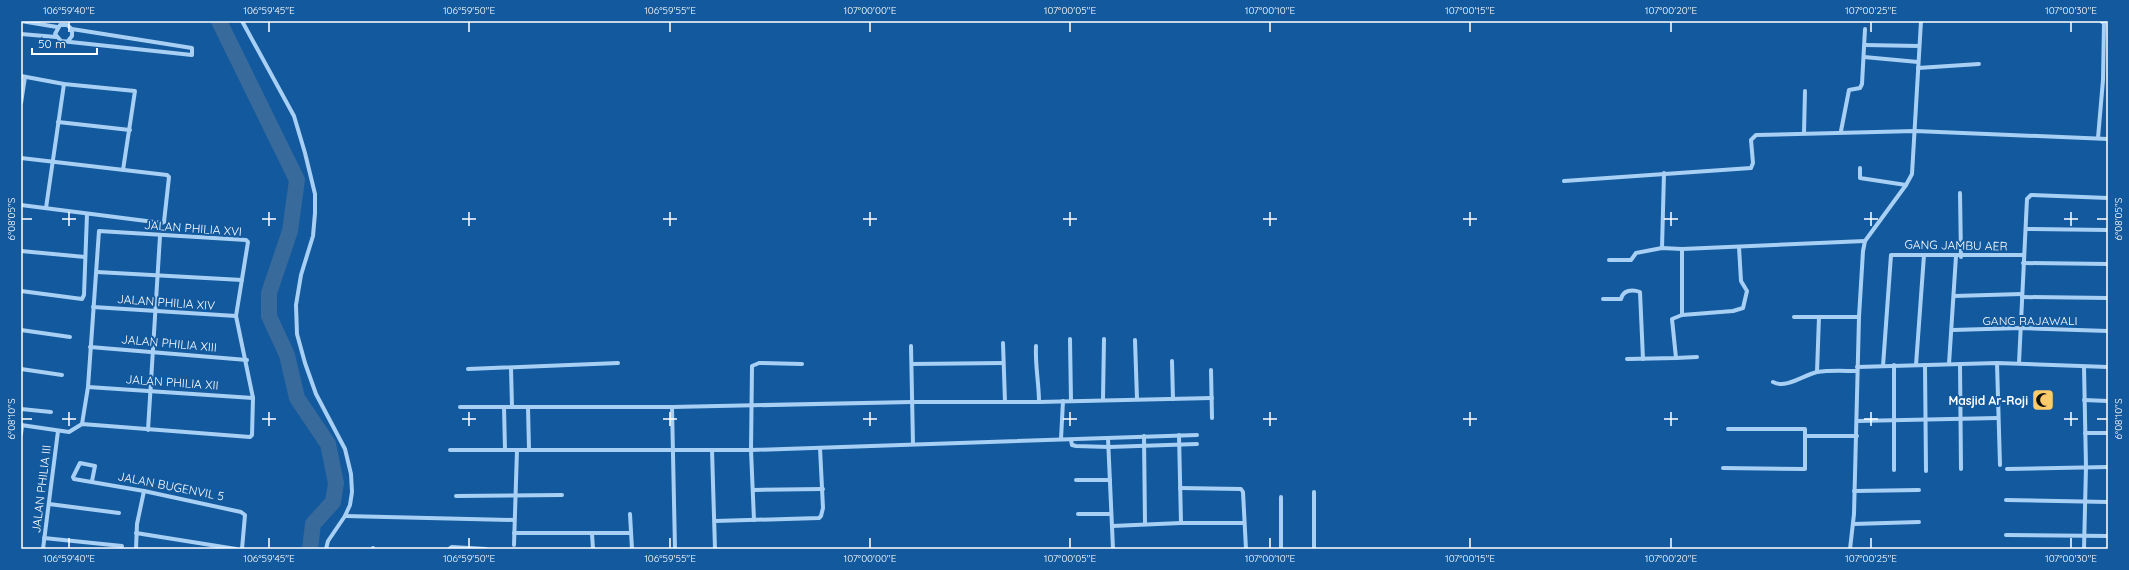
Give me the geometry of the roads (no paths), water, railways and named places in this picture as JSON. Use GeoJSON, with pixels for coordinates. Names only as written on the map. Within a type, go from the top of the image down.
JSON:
{"type":"FeatureCollection","features":[{"type":"Feature","properties":{"kind":"street"},"geometry":{"type":"LineString","coordinates":[[21,21],[58,27],[67,23],[72,29],[72,36],[68,41]]}},
{"type":"Feature","properties":{"kind":"street"},"geometry":{"type":"LineString","coordinates":[[242,21],[294,116],[305,153],[314,194],[315,212],[313,236],[301,275],[296,305],[297,334],[316,394],[345,449],[351,474],[352,492],[350,505],[345,516],[328,542],[326,549]]}},
{"type":"Feature","properties":{"kind":"street"},"geometry":{"type":"LineString","coordinates":[[1850,549],[1854,524],[1857,436],[1857,369],[1863,250],[1865,241],[1906,185],[1912,174],[1921,21]]}},
{"type":"Feature","properties":{"kind":"street"},"geometry":{"type":"LineString","coordinates":[[2098,138],[2103,80],[2104,23],[2101,21]]}},
{"type":"Feature","properties":{"kind":"street"},"geometry":{"type":"LineString","coordinates":[[56,37],[58,27]]}},
{"type":"Feature","properties":{"kind":"street"},"geometry":{"type":"LineString","coordinates":[[21,34],[56,37],[61,41],[192,55],[192,48],[72,29]]}},
{"type":"Feature","properties":{"kind":"street"},"geometry":{"type":"LineString","coordinates":[[1841,131],[1849,90],[1860,88],[1862,84],[1865,29]]}},
{"type":"Feature","properties":{"kind":"street"},"geometry":{"type":"LineString","coordinates":[[1865,45],[1919,46]]}},
{"type":"Feature","properties":{"kind":"street"},"geometry":{"type":"LineString","coordinates":[[1864,57],[1918,62]]}},
{"type":"Feature","properties":{"kind":"street"},"geometry":{"type":"LineString","coordinates":[[1918,68],[1979,64]]}},
{"type":"Feature","properties":{"kind":"street"},"geometry":{"type":"LineString","coordinates":[[21,103],[23,77],[64,84],[135,91],[123,170]]}},
{"type":"Feature","properties":{"kind":"street"},"geometry":{"type":"LineString","coordinates":[[46,208],[64,84]]}},
{"type":"Feature","properties":{"kind":"street"},"geometry":{"type":"LineString","coordinates":[[1804,133],[1805,91]]}},
{"type":"Feature","properties":{"kind":"street"},"geometry":{"type":"LineString","coordinates":[[58,122],[130,130]]}},
{"type":"Feature","properties":{"kind":"street"},"geometry":{"type":"LineString","coordinates":[[1564,181],[1751,168],[1753,163],[1751,140],[1754,135],[1841,131],[1915,131],[2108,139]]}},
{"type":"Feature","properties":{"kind":"street"},"geometry":{"type":"LineString","coordinates":[[21,158],[168,176],[164,222],[21,206]]}},
{"type":"Feature","properties":{"kind":"street"},"geometry":{"type":"LineString","coordinates":[[1860,168],[1860,178],[1906,185]]}},
{"type":"Feature","properties":{"kind":"street"},"geometry":{"type":"LineString","coordinates":[[1662,248],[1664,173]]}},
{"type":"Feature","properties":{"kind":"street"},"geometry":{"type":"LineString","coordinates":[[1949,364],[1958,256],[1960,193]]}},
{"type":"Feature","properties":{"kind":"street"},"geometry":{"type":"LineString","coordinates":[[2019,363],[2023,255],[2027,199],[2031,195],[2108,198]]}},
{"type":"Feature","properties":{"kind":"street"},"geometry":{"type":"LineString","coordinates":[[21,292],[82,299],[84,295],[88,214]]}},
{"type":"Feature","properties":{"kind":"street"},"geometry":{"type":"LineString","coordinates":[[2026,228],[2108,230]]}},
{"type":"Feature","properties":{"kind":"street","name":"JALAN PHILIA XVI"},"geometry":{"type":"LineString","coordinates":[[97,272],[99,231],[160,236],[246,240],[248,242],[242,280]]}},
{"type":"Feature","properties":{"kind":"street"},"geometry":{"type":"LineString","coordinates":[[148,430],[160,236]]}},
{"type":"Feature","properties":{"kind":"street"},"geometry":{"type":"LineString","coordinates":[[1609,260],[1631,260],[1636,253],[1662,248],[1682,249],[1865,241]]}},
{"type":"Feature","properties":{"kind":"street"},"geometry":{"type":"LineString","coordinates":[[1676,358],[1672,319],[1682,315],[1733,312],[1743,308],[1746,291],[1741,281],[1739,247]]}},
{"type":"Feature","properties":{"kind":"street"},"geometry":{"type":"LineString","coordinates":[[1682,249],[1682,315]]}},
{"type":"Feature","properties":{"kind":"street"},"geometry":{"type":"LineString","coordinates":[[21,251],[85,257]]}},
{"type":"Feature","properties":{"kind":"street","name":"GANG JAMBU AER"},"geometry":{"type":"LineString","coordinates":[[1883,366],[1891,255],[2023,255]]}},
{"type":"Feature","properties":{"kind":"street"},"geometry":{"type":"LineString","coordinates":[[1916,365],[1924,255]]}},
{"type":"Feature","properties":{"kind":"street"},"geometry":{"type":"LineString","coordinates":[[2023,263],[2108,264]]}},
{"type":"Feature","properties":{"kind":"street"},"geometry":{"type":"LineString","coordinates":[[21,434],[22,425],[69,432],[82,424],[250,437],[253,433],[253,398],[247,360],[236,316],[242,280],[157,277],[97,272],[93,307],[88,387],[82,424]]}},
{"type":"Feature","properties":{"kind":"street"},"geometry":{"type":"LineString","coordinates":[[1603,299],[1620,299],[1626,291],[1640,292],[1643,359]]}},
{"type":"Feature","properties":{"kind":"street"},"geometry":{"type":"LineString","coordinates":[[1954,296],[2022,295],[2108,298]]}},
{"type":"Feature","properties":{"kind":"street","name":"JALAN PHILIA XIV"},"geometry":{"type":"LineString","coordinates":[[93,307],[236,316]]}},
{"type":"Feature","properties":{"kind":"street"},"geometry":{"type":"LineString","coordinates":[[1794,317],[1859,317]]}},
{"type":"Feature","properties":{"kind":"street"},"geometry":{"type":"LineString","coordinates":[[1817,372],[1819,317]]}},
{"type":"Feature","properties":{"kind":"street","name":"GANG RAJAWALI"},"geometry":{"type":"LineString","coordinates":[[1952,330],[2021,328],[2108,331]]}},
{"type":"Feature","properties":{"kind":"street"},"geometry":{"type":"LineString","coordinates":[[21,330],[70,337]]}},
{"type":"Feature","properties":{"kind":"street"},"geometry":{"type":"LineString","coordinates":[[1070,339],[1071,401]]}},
{"type":"Feature","properties":{"kind":"street"},"geometry":{"type":"LineString","coordinates":[[1103,399],[1104,339]]}},
{"type":"Feature","properties":{"kind":"street"},"geometry":{"type":"LineString","coordinates":[[1135,340],[1137,399]]}},
{"type":"Feature","properties":{"kind":"street"},"geometry":{"type":"LineString","coordinates":[[1003,343],[1005,402]]}},
{"type":"Feature","properties":{"kind":"street"},"geometry":{"type":"LineString","coordinates":[[911,346],[913,444]]}},
{"type":"Feature","properties":{"kind":"street"},"geometry":{"type":"LineString","coordinates":[[1036,346],[1035,365],[1039,387],[1039,402]]}},
{"type":"Feature","properties":{"kind":"street","name":"JALAN PHILIA XIII"},"geometry":{"type":"LineString","coordinates":[[90,347],[247,360]]}},
{"type":"Feature","properties":{"kind":"street"},"geometry":{"type":"LineString","coordinates":[[1627,359],[1697,357]]}},
{"type":"Feature","properties":{"kind":"street"},"geometry":{"type":"LineString","coordinates":[[1172,361],[1173,399]]}},
{"type":"Feature","properties":{"kind":"street"},"geometry":{"type":"LineString","coordinates":[[754,520],[751,450],[752,366],[759,363],[802,364]]}},
{"type":"Feature","properties":{"kind":"street"},"geometry":{"type":"LineString","coordinates":[[912,364],[1003,363]]}},
{"type":"Feature","properties":{"kind":"street"},"geometry":{"type":"LineString","coordinates":[[1997,363],[2000,465]]}},
{"type":"Feature","properties":{"kind":"street"},"geometry":{"type":"LineString","coordinates":[[1773,382],[1777,384],[1790,382],[1817,372],[1883,366],[2019,363],[2108,367]]}},
{"type":"Feature","properties":{"kind":"street"},"geometry":{"type":"LineString","coordinates":[[468,369],[618,364]]}},
{"type":"Feature","properties":{"kind":"street"},"geometry":{"type":"LineString","coordinates":[[1960,364],[1961,470]]}},
{"type":"Feature","properties":{"kind":"street"},"geometry":{"type":"LineString","coordinates":[[1925,365],[1926,472]]}},
{"type":"Feature","properties":{"kind":"street"},"geometry":{"type":"LineString","coordinates":[[1894,366],[1894,470]]}},
{"type":"Feature","properties":{"kind":"street"},"geometry":{"type":"LineString","coordinates":[[2084,367],[2086,467],[2084,549]]}},
{"type":"Feature","properties":{"kind":"street"},"geometry":{"type":"LineString","coordinates":[[511,368],[512,406]]}},
{"type":"Feature","properties":{"kind":"street"},"geometry":{"type":"LineString","coordinates":[[21,369],[62,375]]}},
{"type":"Feature","properties":{"kind":"street"},"geometry":{"type":"LineString","coordinates":[[1211,370],[1212,418]]}},
{"type":"Feature","properties":{"kind":"street","name":"JALAN PHILIA XII"},"geometry":{"type":"LineString","coordinates":[[88,387],[253,398]]}},
{"type":"Feature","properties":{"kind":"street"},"geometry":{"type":"LineString","coordinates":[[460,407],[672,407],[1212,398]]}},
{"type":"Feature","properties":{"kind":"street"},"geometry":{"type":"LineString","coordinates":[[2084,400],[2108,400]]}},
{"type":"Feature","properties":{"kind":"street"},"geometry":{"type":"LineString","coordinates":[[1061,440],[1063,401]]}},
{"type":"Feature","properties":{"kind":"street"},"geometry":{"type":"LineString","coordinates":[[504,407],[505,450]]}},
{"type":"Feature","properties":{"kind":"street"},"geometry":{"type":"LineString","coordinates":[[528,407],[529,449]]}},
{"type":"Feature","properties":{"kind":"street"},"geometry":{"type":"LineString","coordinates":[[672,407],[675,549]]}},
{"type":"Feature","properties":{"kind":"street"},"geometry":{"type":"LineString","coordinates":[[21,409],[51,412]]}},
{"type":"Feature","properties":{"kind":"street"},"geometry":{"type":"LineString","coordinates":[[1857,421],[1998,418]]}},
{"type":"Feature","properties":{"kind":"street"},"geometry":{"type":"LineString","coordinates":[[1723,468],[1805,469],[1805,429],[1728,429]]}},
{"type":"Feature","properties":{"kind":"street","name":"JALAN PHILIA III"},"geometry":{"type":"LineString","coordinates":[[43,549],[58,431]]}},
{"type":"Feature","properties":{"kind":"street"},"geometry":{"type":"LineString","coordinates":[[2085,433],[2108,434]]}},
{"type":"Feature","properties":{"kind":"street"},"geometry":{"type":"LineString","coordinates":[[1179,435],[1181,523]]}},
{"type":"Feature","properties":{"kind":"street"},"geometry":{"type":"LineString","coordinates":[[450,450],[751,450],[1197,435]]}},
{"type":"Feature","properties":{"kind":"street"},"geometry":{"type":"LineString","coordinates":[[1144,436],[1145,524]]}},
{"type":"Feature","properties":{"kind":"street"},"geometry":{"type":"LineString","coordinates":[[1805,436],[1857,436]]}},
{"type":"Feature","properties":{"kind":"street"},"geometry":{"type":"LineString","coordinates":[[1108,438],[1113,549]]}},
{"type":"Feature","properties":{"kind":"street"},"geometry":{"type":"LineString","coordinates":[[1071,440],[1072,445],[1076,446],[1109,447],[1197,444]]}},
{"type":"Feature","properties":{"kind":"street"},"geometry":{"type":"LineString","coordinates":[[714,521],[819,518],[822,512],[823,489],[820,448]]}},
{"type":"Feature","properties":{"kind":"street"},"geometry":{"type":"LineString","coordinates":[[514,545],[517,450]]}},
{"type":"Feature","properties":{"kind":"street"},"geometry":{"type":"LineString","coordinates":[[712,450],[715,549]]}},
{"type":"Feature","properties":{"kind":"street","name":"JALAN BUGENVIL 5"},"geometry":{"type":"LineString","coordinates":[[92,481],[95,466],[80,462],[73,478],[236,509],[245,515],[242,549]]}},
{"type":"Feature","properties":{"kind":"street"},"geometry":{"type":"LineString","coordinates":[[2007,469],[2108,467]]}},
{"type":"Feature","properties":{"kind":"street"},"geometry":{"type":"LineString","coordinates":[[1076,480],[1110,480]]}},
{"type":"Feature","properties":{"kind":"street"},"geometry":{"type":"LineString","coordinates":[[1180,488],[1240,489],[1243,492],[1246,549]]}},
{"type":"Feature","properties":{"kind":"street"},"geometry":{"type":"LineString","coordinates":[[753,490],[823,489]]}},
{"type":"Feature","properties":{"kind":"street"},"geometry":{"type":"LineString","coordinates":[[1854,492],[1919,490]]}},
{"type":"Feature","properties":{"kind":"street"},"geometry":{"type":"LineString","coordinates":[[136,549],[136,533],[144,491]]}},
{"type":"Feature","properties":{"kind":"street"},"geometry":{"type":"LineString","coordinates":[[1314,492],[1314,549]]}},
{"type":"Feature","properties":{"kind":"street"},"geometry":{"type":"LineString","coordinates":[[456,496],[515,494],[562,495]]}},
{"type":"Feature","properties":{"kind":"street"},"geometry":{"type":"LineString","coordinates":[[1281,497],[1282,549]]}},
{"type":"Feature","properties":{"kind":"street"},"geometry":{"type":"LineString","coordinates":[[2006,500],[2108,502]]}},
{"type":"Feature","properties":{"kind":"street"},"geometry":{"type":"LineString","coordinates":[[49,504],[119,513]]}},
{"type":"Feature","properties":{"kind":"street"},"geometry":{"type":"LineString","coordinates":[[630,514],[632,549]]}},
{"type":"Feature","properties":{"kind":"street"},"geometry":{"type":"LineString","coordinates":[[1078,514],[1111,514]]}},
{"type":"Feature","properties":{"kind":"street"},"geometry":{"type":"LineString","coordinates":[[345,516],[514,520]]}},
{"type":"Feature","properties":{"kind":"street"},"geometry":{"type":"LineString","coordinates":[[1854,524],[1920,522]]}},
{"type":"Feature","properties":{"kind":"street"},"geometry":{"type":"LineString","coordinates":[[1112,526],[1181,523],[1244,523]]}},
{"type":"Feature","properties":{"kind":"street"},"geometry":{"type":"LineString","coordinates":[[136,533],[236,549]]}},
{"type":"Feature","properties":{"kind":"street"},"geometry":{"type":"LineString","coordinates":[[514,533],[630,533]]}},
{"type":"Feature","properties":{"kind":"street"},"geometry":{"type":"LineString","coordinates":[[592,534],[593,549]]}},
{"type":"Feature","properties":{"kind":"street"},"geometry":{"type":"LineString","coordinates":[[2006,535],[2108,536]]}},
{"type":"Feature","properties":{"kind":"street"},"geometry":{"type":"LineString","coordinates":[[44,538],[122,546]]}},
{"type":"Feature","properties":{"kind":"street"},"geometry":{"type":"LineString","coordinates":[[449,549],[452,547],[486,549]]}},
{"type":"Feature","properties":{"kind":"waterway"},"geometry":{"type":"LineString","coordinates":[[219,21],[297,180],[290,231],[269,293],[269,316],[287,355],[297,398],[328,444],[336,483],[333,502],[313,524],[310,549]]}},
{"type":"Feature","properties":{"kind":"place","name":"Masjid Ar-Roji"},"geometry":{"type":"Point","coordinates":[2043,400]}}]}
